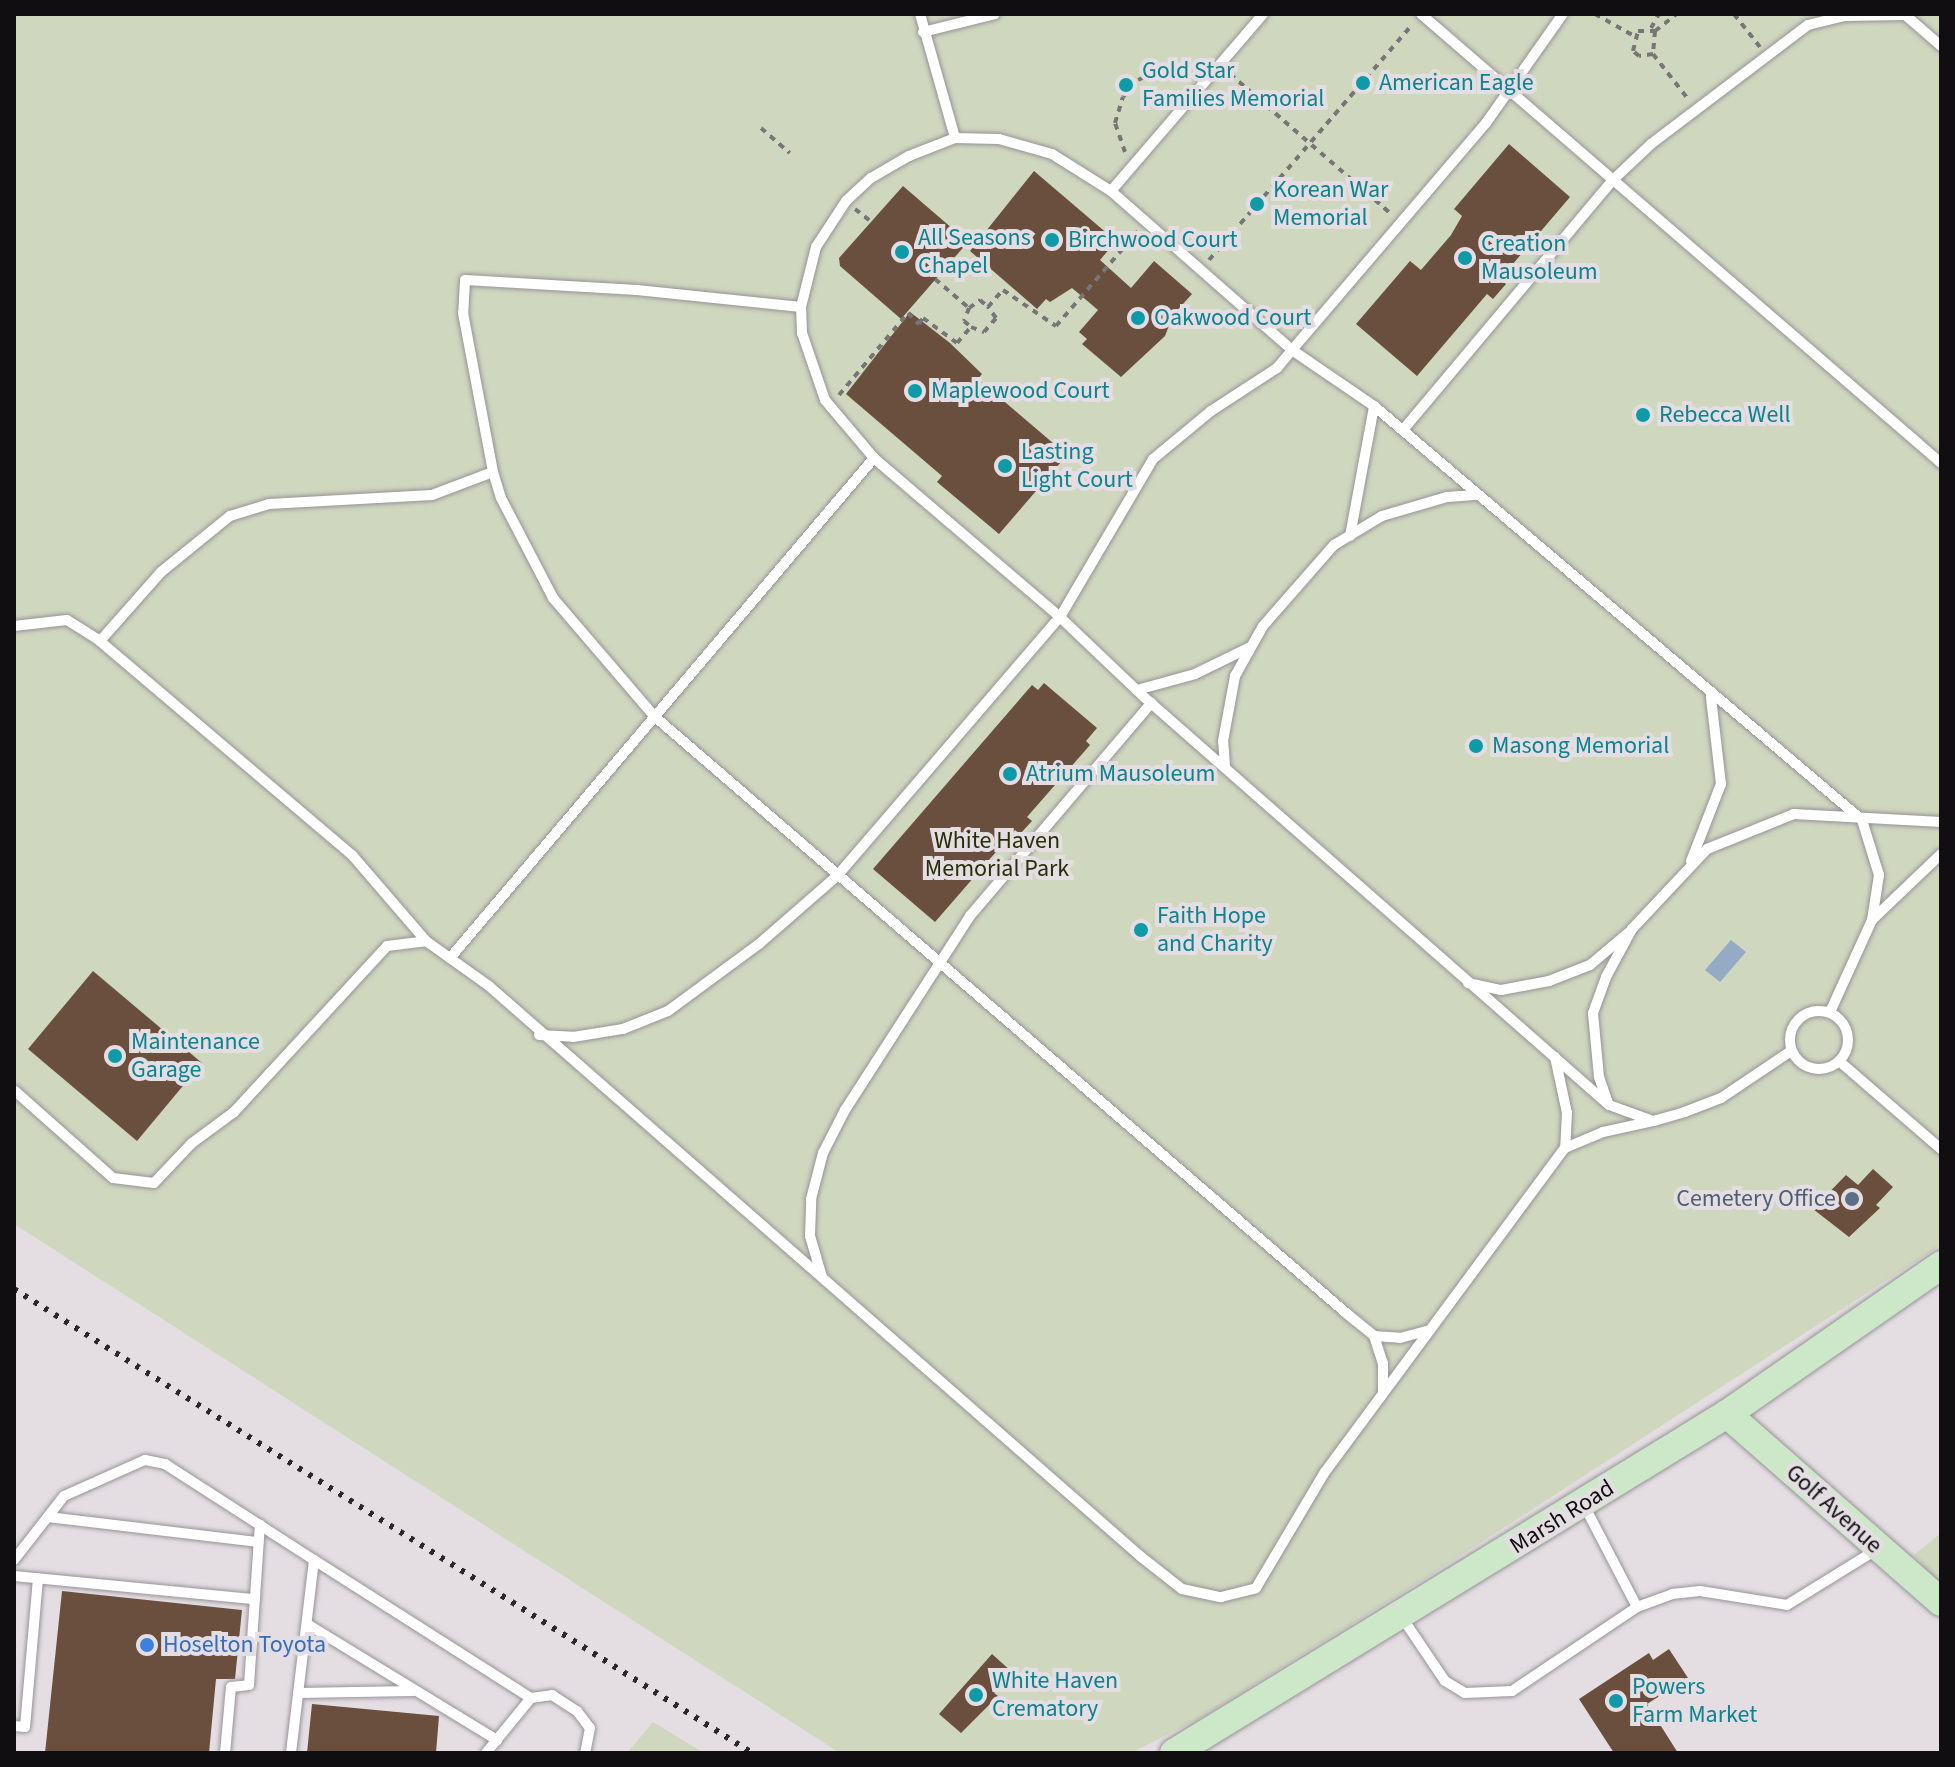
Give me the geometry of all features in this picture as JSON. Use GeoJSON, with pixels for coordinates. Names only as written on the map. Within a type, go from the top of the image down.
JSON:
{"type":"FeatureCollection","features":[{"type":"Feature","properties":{"kind":"street","name":"Marsh Road"},"geometry":{"type":"LineString","coordinates":[[1174,1753],[1727,1414],[1941,1265]]}},
{"type":"Feature","properties":{"kind":"street","name":"Golf Avenue"},"geometry":{"type":"LineString","coordinates":[[1727,1414],[1941,1602]]}},
{"type":"Feature","properties":{"kind":"lane"},"geometry":{"type":"LineString","coordinates":[[920,14],[955,138]]}},
{"type":"Feature","properties":{"kind":"lane"},"geometry":{"type":"LineString","coordinates":[[923,32],[995,14]]}},
{"type":"Feature","properties":{"kind":"lane"},"geometry":{"type":"LineString","coordinates":[[1111,191],[1263,14]]}},
{"type":"Feature","properties":{"kind":"lane"},"geometry":{"type":"LineString","coordinates":[[539,1035],[573,1037],[623,1029],[668,1011],[759,944],[837,876],[1060,617],[1153,459],[1211,411],[1277,368],[1511,92],[1563,14]]}},
{"type":"Feature","properties":{"kind":"lane"},"geometry":{"type":"LineString","coordinates":[[1403,430],[1613,180],[1765,54],[1808,25],[1844,16],[1905,14],[1941,46]]}},
{"type":"Feature","properties":{"kind":"lane"},"geometry":{"type":"LineString","coordinates":[[1418,18],[1511,92],[1941,463]]}},
{"type":"Feature","properties":{"kind":"lane"},"geometry":{"type":"LineString","coordinates":[[1653,1121],[1609,1105],[1465,982],[1151,703],[1060,617],[874,458],[829,406],[809,363],[801,307],[816,247],[846,201],[871,178],[909,156],[955,138],[999,139],[1052,154],[1111,191],[1292,350],[1374,406],[1711,697],[1862,820],[1879,875],[1872,920],[1830,1012]]}},
{"type":"Feature","properties":{"kind":"lane"},"geometry":{"type":"LineString","coordinates":[[801,307],[637,290],[465,280],[463,313],[493,472],[501,498],[553,598],[654,716],[1374,1336],[1383,1363],[1383,1393]]}},
{"type":"Feature","properties":{"kind":"lane"},"geometry":{"type":"LineString","coordinates":[[1350,536],[1374,406]]}},
{"type":"Feature","properties":{"kind":"lane"},"geometry":{"type":"LineString","coordinates":[[450,958],[874,458]]}},
{"type":"Feature","properties":{"kind":"lane"},"geometry":{"type":"LineString","coordinates":[[100,641],[161,572],[230,516],[269,504],[432,495],[493,472]]}},
{"type":"Feature","properties":{"kind":"lane"},"geometry":{"type":"LineString","coordinates":[[1225,767],[1223,741],[1235,676],[1252,646],[1293,590],[1334,545],[1382,516],[1447,497],[1478,495]]}},
{"type":"Feature","properties":{"kind":"lane"},"geometry":{"type":"LineString","coordinates":[[14,626],[67,620],[100,641],[352,855],[426,941],[450,958],[1140,1556],[1182,1589],[1221,1597],[1256,1588],[1325,1472],[1565,1148],[1567,1113],[1555,1057]]}},
{"type":"Feature","properties":{"kind":"lane"},"geometry":{"type":"LineString","coordinates":[[1137,690],[1195,674],[1252,646]]}},
{"type":"Feature","properties":{"kind":"lane"},"geometry":{"type":"LineString","coordinates":[[1688,868],[1721,784],[1711,697]]}},
{"type":"Feature","properties":{"kind":"lane"},"geometry":{"type":"LineString","coordinates":[[822,1279],[810,1236],[811,1199],[823,1153],[937,961],[1151,703]]}},
{"type":"Feature","properties":{"kind":"lane"},"geometry":{"type":"LineString","coordinates":[[1465,982],[1501,990],[1549,981],[1590,965],[1632,929],[1707,849],[1794,814],[1941,822]]}},
{"type":"Feature","properties":{"kind":"lane"},"geometry":{"type":"LineString","coordinates":[[1872,920],[1941,854]]}},
{"type":"Feature","properties":{"kind":"lane"},"geometry":{"type":"LineString","coordinates":[[1609,1105],[1599,1077],[1593,1013],[1632,929]]}},
{"type":"Feature","properties":{"kind":"lane"},"geometry":{"type":"LineString","coordinates":[[15,1091],[113,1178],[154,1183],[192,1143],[234,1112],[387,946],[426,941]]}},
{"type":"Feature","properties":{"kind":"lane"},"geometry":{"type":"LineString","coordinates":[[1791,1051],[1794,1023],[1810,1011],[1830,1012],[1848,1035],[1839,1061]]}},
{"type":"Feature","properties":{"kind":"lane"},"geometry":{"type":"LineString","coordinates":[[1791,1051],[1813,1069],[1839,1061]]}},
{"type":"Feature","properties":{"kind":"lane"},"geometry":{"type":"LineString","coordinates":[[1565,1148],[1721,1098],[1791,1051]]}},
{"type":"Feature","properties":{"kind":"lane"},"geometry":{"type":"LineString","coordinates":[[1839,1061],[1941,1149]]}},
{"type":"Feature","properties":{"kind":"lane"},"geometry":{"type":"LineString","coordinates":[[1374,1336],[1400,1338],[1429,1330]]}},
{"type":"Feature","properties":{"kind":"lane"},"geometry":{"type":"LineString","coordinates":[[14,1560],[48,1517],[81,1484],[145,1460],[165,1464],[531,1698],[552,1695],[577,1711],[590,1728],[585,1753]]}},
{"type":"Feature","properties":{"kind":"lane"},"geometry":{"type":"LineString","coordinates":[[1583,1504],[1637,1607]]}},
{"type":"Feature","properties":{"kind":"lane"},"geometry":{"type":"LineString","coordinates":[[48,1517],[259,1542]]}},
{"type":"Feature","properties":{"kind":"lane"},"geometry":{"type":"LineString","coordinates":[[225,1753],[231,1687],[249,1685],[260,1524]]}},
{"type":"Feature","properties":{"kind":"lane"},"geometry":{"type":"LineString","coordinates":[[1401,1616],[1445,1681],[1465,1693],[1488,1695],[1512,1691],[1637,1607],[1672,1594],[1700,1591],[1787,1605],[1878,1549]]}},
{"type":"Feature","properties":{"kind":"lane"},"geometry":{"type":"LineString","coordinates":[[291,1753],[314,1560]]}},
{"type":"Feature","properties":{"kind":"lane"},"geometry":{"type":"LineString","coordinates":[[14,1576],[255,1599]]}},
{"type":"Feature","properties":{"kind":"lane"},"geometry":{"type":"LineString","coordinates":[[14,1726],[25,1727],[38,1579]]}},
{"type":"Feature","properties":{"kind":"lane"},"geometry":{"type":"LineString","coordinates":[[307,1624],[497,1740]]}},
{"type":"Feature","properties":{"kind":"lane"},"geometry":{"type":"LineString","coordinates":[[298,1693],[415,1691]]}},
{"type":"Feature","properties":{"kind":"lane"},"geometry":{"type":"LineString","coordinates":[[486,1753],[531,1698]]}},
{"type":"Feature","properties":{"kind":"path"},"geometry":{"type":"LineString","coordinates":[[1595,14],[1634,36],[1653,30],[1677,14]]}},
{"type":"Feature","properties":{"kind":"path"},"geometry":{"type":"LineString","coordinates":[[1659,14],[1653,30],[1653,54],[1696,109]]}},
{"type":"Feature","properties":{"kind":"path"},"geometry":{"type":"LineString","coordinates":[[1734,14],[1765,54]]}},
{"type":"Feature","properties":{"kind":"path"},"geometry":{"type":"LineString","coordinates":[[1199,271],[1418,18]]}},
{"type":"Feature","properties":{"kind":"path"},"geometry":{"type":"LineString","coordinates":[[1634,36],[1633,51],[1639,56],[1653,54]]}},
{"type":"Feature","properties":{"kind":"path"},"geometry":{"type":"LineString","coordinates":[[1220,65],[1402,222]]}},
{"type":"Feature","properties":{"kind":"path"},"geometry":{"type":"LineString","coordinates":[[1134,164],[1118,144],[1115,123],[1123,97],[1138,80],[1163,69],[1185,68],[1205,81]]}},
{"type":"Feature","properties":{"kind":"path"},"geometry":{"type":"LineString","coordinates":[[761,128],[790,153]]}},
{"type":"Feature","properties":{"kind":"path"},"geometry":{"type":"LineString","coordinates":[[853,207],[869,220]]}},
{"type":"Feature","properties":{"kind":"path"},"geometry":{"type":"LineString","coordinates":[[988,307],[1004,290],[1056,326],[1145,223]]}},
{"type":"Feature","properties":{"kind":"path"},"geometry":{"type":"LineString","coordinates":[[935,279],[969,308]]}},
{"type":"Feature","properties":{"kind":"path"},"geometry":{"type":"LineString","coordinates":[[980,300],[988,307],[996,318],[984,332],[964,321],[969,308],[980,300]]}},
{"type":"Feature","properties":{"kind":"path"},"geometry":{"type":"LineString","coordinates":[[829,406],[908,313],[957,344],[971,327]]}},
{"type":"Feature","properties":{"kind":"green space","name":"White Haven Memorial Park"},"geometry":{"type":"Polygon","coordinates":[[[14,14],[1941,14],[1941,1245],[1423,1580],[1197,1720],[1131,1753],[840,1753],[14,1224],[14,14]]]}},
{"type":"Feature","properties":{"kind":"green space"},"geometry":{"type":"Polygon","coordinates":[[[1941,1533],[1941,1586],[1914,1555],[1941,1533]]]}},
{"type":"Feature","properties":{"kind":"green space"},"geometry":{"type":"Polygon","coordinates":[[[653,1722],[704,1753],[627,1753],[653,1722]]]}},
{"type":"Feature","properties":{"kind":"water"},"geometry":{"type":"Polygon","coordinates":[[[1731,940],[1746,952],[1720,982],[1705,970],[1731,940]]]}},
{"type":"Feature","properties":{"kind":"building","name":"Creation Mausoleum"},"geometry":{"type":"Polygon","coordinates":[[[1509,144],[1570,197],[1500,279],[1506,284],[1493,299],[1487,294],[1417,376],[1356,324],[1410,261],[1421,270],[1451,235],[1462,216],[1454,209],[1509,144]]]}},
{"type":"Feature","properties":{"kind":"building"},"geometry":{"type":"Polygon","coordinates":[[[1034,171],[1116,241],[1100,260],[1131,288],[1154,261],[1192,294],[1173,315],[1165,336],[1121,377],[1082,344],[1087,339],[1079,332],[1098,310],[1072,288],[1050,302],[1046,299],[1037,309],[970,251],[1034,171]]]}},
{"type":"Feature","properties":{"kind":"building","name":"All Seasons Chapel"},"geometry":{"type":"Polygon","coordinates":[[[903,186],[968,242],[901,319],[840,266],[839,258],[903,186]]]}},
{"type":"Feature","properties":{"kind":"building"},"geometry":{"type":"Polygon","coordinates":[[[910,312],[950,343],[982,374],[978,379],[1067,455],[999,534],[937,482],[942,476],[846,394],[910,312]]]}},
{"type":"Feature","properties":{"kind":"building","name":"Atrium Mausoleum"},"geometry":{"type":"Polygon","coordinates":[[[1044,683],[1097,728],[1086,741],[1090,745],[1027,817],[1032,821],[1020,834],[1015,830],[935,922],[873,869],[1032,685],[1038,690],[1044,683]]]}},
{"type":"Feature","properties":{"kind":"building","name":"Maintenance Garage"},"geometry":{"type":"Polygon","coordinates":[[[93,971],[202,1063],[137,1141],[28,1049],[93,971]]]}},
{"type":"Feature","properties":{"kind":"building","name":"Cemetery Office"},"geometry":{"type":"Polygon","coordinates":[[[1873,1169],[1893,1187],[1876,1205],[1880,1208],[1849,1237],[1813,1209],[1846,1175],[1858,1185],[1873,1169]]]}},
{"type":"Feature","properties":{"kind":"building","name":"Hoselton Toyota"},"geometry":{"type":"Polygon","coordinates":[[[62,1591],[242,1610],[235,1679],[216,1679],[209,1753],[45,1753],[62,1591]]]}},
{"type":"Feature","properties":{"kind":"building","name":"Powers Farm Market"},"geometry":{"type":"Polygon","coordinates":[[[1669,1649],[1688,1678],[1647,1704],[1678,1753],[1614,1753],[1579,1699],[1649,1653],[1653,1660],[1669,1649]]]}},
{"type":"Feature","properties":{"kind":"building","name":"White Haven Crematory"},"geometry":{"type":"Polygon","coordinates":[[[992,1654],[1012,1672],[994,1693],[998,1696],[961,1733],[939,1714],[992,1654]]]}},
{"type":"Feature","properties":{"kind":"building"},"geometry":{"type":"Polygon","coordinates":[[[312,1704],[439,1716],[436,1753],[307,1753],[312,1704]]]}},
{"type":"Feature","properties":{"kind":"railway"},"geometry":{"type":"LineString","coordinates":[[14,1289],[752,1753]]}},
{"type":"Feature","properties":{"kind":"place","name":"American Eagle"},"geometry":{"type":"Point","coordinates":[1363,83]}},
{"type":"Feature","properties":{"kind":"place","name":"Gold Star Families Memorial"},"geometry":{"type":"Point","coordinates":[1126,85]}},
{"type":"Feature","properties":{"kind":"place","name":"Korean War Memorial"},"geometry":{"type":"Point","coordinates":[1257,204]}},
{"type":"Feature","properties":{"kind":"place","name":"Birchwood Court"},"geometry":{"type":"Point","coordinates":[1052,240]}},
{"type":"Feature","properties":{"kind":"place","name":"All Seasons Chapel"},"geometry":{"type":"Point","coordinates":[902,252]}},
{"type":"Feature","properties":{"kind":"place","name":"Creation Mausoleum"},"geometry":{"type":"Point","coordinates":[1465,258]}},
{"type":"Feature","properties":{"kind":"place","name":"Oakwood Court"},"geometry":{"type":"Point","coordinates":[1138,318]}},
{"type":"Feature","properties":{"kind":"place","name":"Maplewood Court"},"geometry":{"type":"Point","coordinates":[915,391]}},
{"type":"Feature","properties":{"kind":"place","name":"Rebecca Well"},"geometry":{"type":"Point","coordinates":[1643,415]}},
{"type":"Feature","properties":{"kind":"place","name":"Lasting Light Court"},"geometry":{"type":"Point","coordinates":[1005,466]}},
{"type":"Feature","properties":{"kind":"place","name":"Masong Memorial"},"geometry":{"type":"Point","coordinates":[1476,746]}},
{"type":"Feature","properties":{"kind":"place","name":"Atrium Mausoleum"},"geometry":{"type":"Point","coordinates":[1010,774]}},
{"type":"Feature","properties":{"kind":"place","name":"Faith Hope and Charity"},"geometry":{"type":"Point","coordinates":[1141,930]}},
{"type":"Feature","properties":{"kind":"place","name":"Maintenance Garage"},"geometry":{"type":"Point","coordinates":[115,1056]}},
{"type":"Feature","properties":{"kind":"place","name":"Cemetery Office"},"geometry":{"type":"Point","coordinates":[1852,1199]}},
{"type":"Feature","properties":{"kind":"place","name":"Hoselton Toyota"},"geometry":{"type":"Point","coordinates":[147,1645]}},
{"type":"Feature","properties":{"kind":"place","name":"White Haven Crematory"},"geometry":{"type":"Point","coordinates":[976,1695]}},
{"type":"Feature","properties":{"kind":"place","name":"Powers Farm Market"},"geometry":{"type":"Point","coordinates":[1616,1701]}}]}
